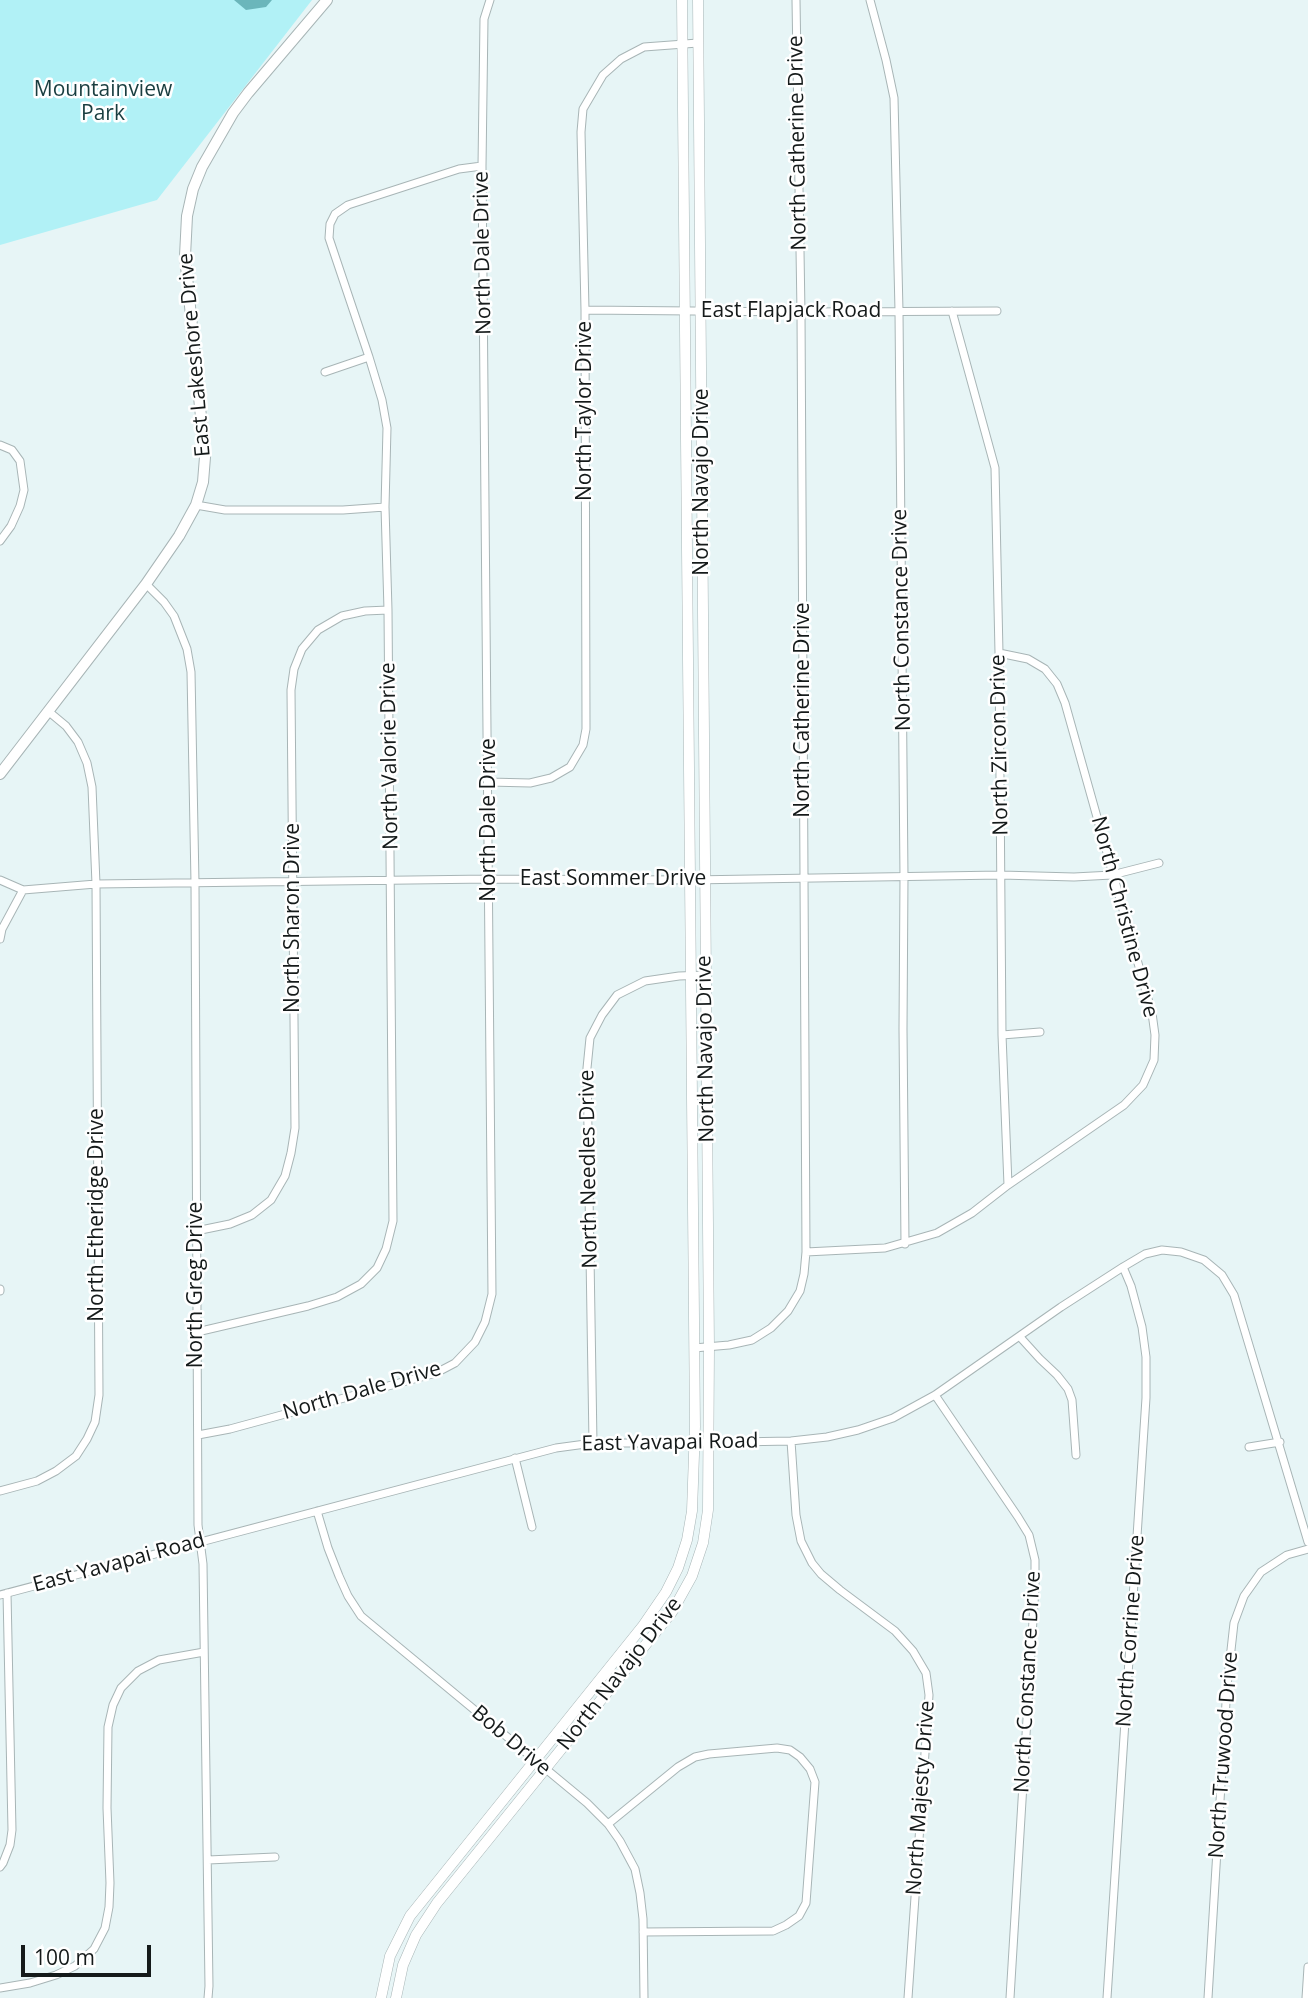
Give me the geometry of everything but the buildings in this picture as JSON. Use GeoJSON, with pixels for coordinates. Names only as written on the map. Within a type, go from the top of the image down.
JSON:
{"type":"FeatureCollection","features":[{"type":"Feature","properties":{"kind":"main road","name":"East Lakeshore Drive"},"geometry":{"type":"LineString","coordinates":[[0,774],[146,584],[179,536],[196,505],[203,482],[205,457],[185,256],[187,216],[194,189],[202,167],[220,135],[248,93],[327,0]]}},
{"type":"Feature","properties":{"kind":"street","name":"North Dale Drive"},"geometry":{"type":"LineString","coordinates":[[198,1435],[230,1429],[436,1373],[455,1363],[475,1342],[485,1322],[492,1294],[482,166],[484,19],[490,0]]}},
{"type":"Feature","properties":{"kind":"street","name":"North Navajo Drive"},"geometry":{"type":"LineString","coordinates":[[380,1998],[390,1956],[410,1916],[642,1627],[666,1592],[678,1568],[687,1540],[692,1511],[695,1443],[682,0]]}},
{"type":"Feature","properties":{"kind":"street","name":"North Navajo Drive"},"geometry":{"type":"LineString","coordinates":[[396,1998],[403,1965],[416,1935],[449,1888],[680,1599],[692,1576],[703,1543],[708,1510],[698,0]]}},
{"type":"Feature","properties":{"kind":"street","name":"North Catherine Drive"},"geometry":{"type":"LineString","coordinates":[[694,1348],[752,1340],[771,1328],[788,1311],[800,1291],[806,1252],[801,312],[796,0]]}},
{"type":"Feature","properties":{"kind":"street","name":"North Constance Drive"},"geometry":{"type":"LineString","coordinates":[[870,0],[894,99],[899,311],[905,1244]]}},
{"type":"Feature","properties":{"kind":"street","name":"North Taylor Drive"},"geometry":{"type":"LineString","coordinates":[[489,782],[530,783],[551,778],[570,767],[583,745],[586,729],[585,310],[581,132],[583,109],[603,75],[621,59],[644,47],[698,43]]}},
{"type":"Feature","properties":{"kind":"street","name":"North Valorie Drive"},"geometry":{"type":"LineString","coordinates":[[197,1332],[337,1297],[361,1284],[377,1268],[386,1249],[393,1220],[385,507],[387,428],[369,357],[329,238],[330,224],[335,214],[348,205],[459,169],[482,166]]}},
{"type":"Feature","properties":{"kind":"street","name":"East Flapjack Road"},"geometry":{"type":"LineString","coordinates":[[585,310],[996,311]]}},
{"type":"Feature","properties":{"kind":"street","name":"North Zircon Drive"},"geometry":{"type":"LineString","coordinates":[[952,312],[995,468],[1002,1035],[1008,1185]]}},
{"type":"Feature","properties":{"kind":"street"},"geometry":{"type":"LineString","coordinates":[[325,372],[369,357]]}},
{"type":"Feature","properties":{"kind":"street"},"geometry":{"type":"LineString","coordinates":[[0,445],[12,450],[20,461],[24,490],[11,527],[0,541]]}},
{"type":"Feature","properties":{"kind":"street"},"geometry":{"type":"LineString","coordinates":[[196,505],[225,510],[343,510],[385,507]]}},
{"type":"Feature","properties":{"kind":"street","name":"North Greg Drive"},"geometry":{"type":"LineString","coordinates":[[146,584],[164,601],[173,616],[187,649],[191,672],[195,883],[198,1525],[201,1541],[204,1652],[208,1998]]}},
{"type":"Feature","properties":{"kind":"street","name":"North Sharon Drive"},"geometry":{"type":"LineString","coordinates":[[196,1231],[230,1224],[252,1215],[271,1200],[285,1176],[291,1153],[295,1128],[291,690],[294,669],[302,649],[318,630],[342,616],[388,610]]}},
{"type":"Feature","properties":{"kind":"street","name":"North Christine Drive"},"geometry":{"type":"LineString","coordinates":[[806,1252],[885,1248],[936,1233],[972,1213],[1124,1105],[1143,1084],[1154,1060],[1152,1013],[1065,705],[1057,684],[1045,669],[1028,659],[999,653]]}},
{"type":"Feature","properties":{"kind":"street","name":"North Etheridge Drive"},"geometry":{"type":"LineString","coordinates":[[0,1491],[37,1481],[76,1456],[95,1422],[99,1395],[96,884],[92,788],[87,763],[78,742],[66,726],[48,711]]}},
{"type":"Feature","properties":{"kind":"street","name":"East Sommer Drive"},"geometry":{"type":"LineString","coordinates":[[0,880],[23,890],[96,884],[293,881],[690,880],[1001,875],[1074,877],[1112,875],[1159,863]]}},
{"type":"Feature","properties":{"kind":"street"},"geometry":{"type":"LineString","coordinates":[[0,939],[2,929],[23,890]]}},
{"type":"Feature","properties":{"kind":"street","name":"North Needles Drive"},"geometry":{"type":"LineString","coordinates":[[593,1443],[587,1068],[590,1038],[617,995],[645,981],[705,975]]}},
{"type":"Feature","properties":{"kind":"street"},"geometry":{"type":"LineString","coordinates":[[1002,1035],[1040,1032]]}},
{"type":"Feature","properties":{"kind":"street","name":"East Yavapai Road"},"geometry":{"type":"LineString","coordinates":[[3,1594],[556,1448],[593,1443],[791,1441],[858,1430],[893,1418],[935,1395],[1123,1267],[1145,1254],[1162,1250],[1181,1252],[1205,1260],[1222,1275],[1234,1295],[1280,1443]]}},
{"type":"Feature","properties":{"kind":"street","name":"North Corrine Drive"},"geometry":{"type":"LineString","coordinates":[[1107,1998],[1146,1398],[1146,1357],[1142,1327],[1123,1267]]}},
{"type":"Feature","properties":{"kind":"street"},"geometry":{"type":"LineString","coordinates":[[1020,1337],[1068,1389],[1072,1400],[1076,1455]]}},
{"type":"Feature","properties":{"kind":"street","name":"North Constance Drive"},"geometry":{"type":"LineString","coordinates":[[935,1395],[1029,1535],[1035,1560],[1010,1998]]}},
{"type":"Feature","properties":{"kind":"street","name":"North Majesty Drive"},"geometry":{"type":"LineString","coordinates":[[791,1441],[796,1515],[801,1541],[812,1563],[840,1590],[895,1631],[913,1651],[926,1674],[929,1695],[908,1998]]}},
{"type":"Feature","properties":{"kind":"street"},"geometry":{"type":"LineString","coordinates":[[1249,1447],[1280,1443],[1308,1542]]}},
{"type":"Feature","properties":{"kind":"street"},"geometry":{"type":"LineString","coordinates":[[515,1458],[532,1527]]}},
{"type":"Feature","properties":{"kind":"street","name":"Bob Drive"},"geometry":{"type":"LineString","coordinates":[[317,1511],[339,1576],[361,1616],[587,1803],[620,1841],[635,1869],[640,1892],[643,1998]]}},
{"type":"Feature","properties":{"kind":"street","name":"North Truwood Drive"},"geometry":{"type":"LineString","coordinates":[[1208,1998],[1227,1686],[1234,1623],[1244,1596],[1261,1572],[1287,1555],[1308,1549]]}},
{"type":"Feature","properties":{"kind":"street"},"geometry":{"type":"LineString","coordinates":[[0,1867],[10,1845],[12,1830],[3,1594]]}},
{"type":"Feature","properties":{"kind":"street"},"geometry":{"type":"LineString","coordinates":[[642,1627],[653,1636]]}},
{"type":"Feature","properties":{"kind":"street"},"geometry":{"type":"LineString","coordinates":[[0,1988],[56,1975],[75,1966],[94,1950],[105,1928],[109,1907],[108,1727],[113,1706],[121,1688],[138,1671],[159,1660],[204,1652]]}},
{"type":"Feature","properties":{"kind":"street"},"geometry":{"type":"LineString","coordinates":[[608,1824],[678,1767],[695,1757],[709,1754],[777,1748],[790,1750],[810,1769],[815,1782],[806,1903],[799,1916],[773,1931],[643,1932]]}},
{"type":"Feature","properties":{"kind":"street"},"geometry":{"type":"LineString","coordinates":[[208,1860],[275,1857]]}},
{"type":"Feature","properties":{"kind":"street"},"geometry":{"type":"LineString","coordinates":[[438,1879],[449,1888]]}},
{"type":"Feature","properties":{"kind":"street"},"geometry":{"type":"LineString","coordinates":[[1306,1998],[1308,1967]]}},
{"type":"Feature","properties":{"kind":"green space","name":"Mountainview Park"},"geometry":{"type":"Polygon","coordinates":[[[0,0],[312,0],[157,200],[0,245],[0,0]]]}},
{"type":"Feature","properties":{"kind":"shaded area"},"geometry":{"type":"Polygon","coordinates":[[[234,0],[272,0],[266,7],[246,10],[234,0]]]}}]}
